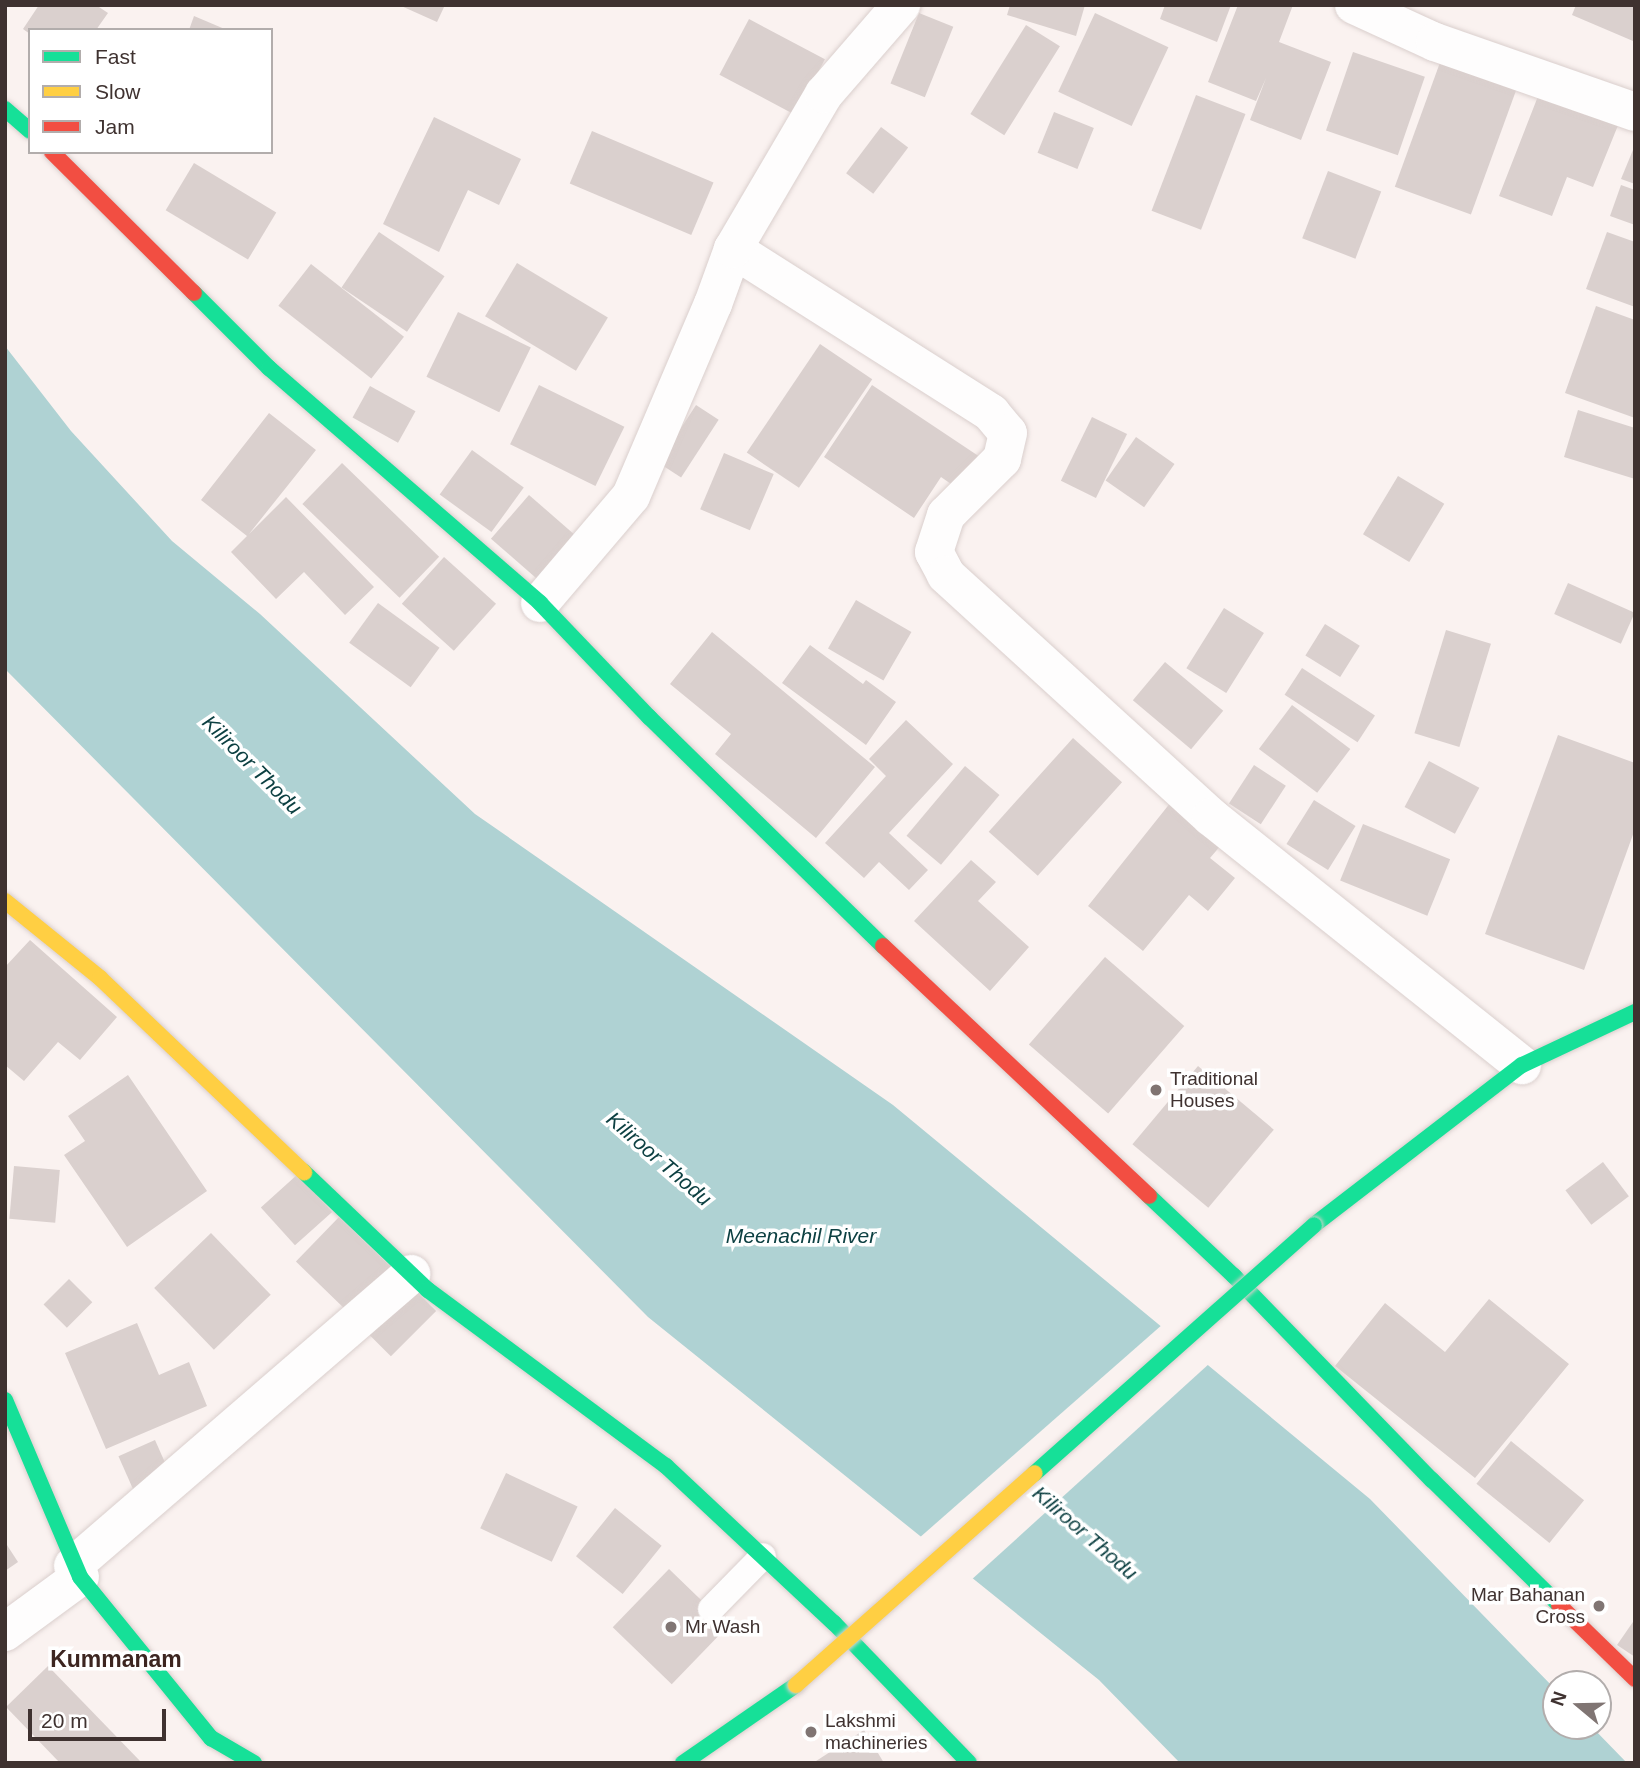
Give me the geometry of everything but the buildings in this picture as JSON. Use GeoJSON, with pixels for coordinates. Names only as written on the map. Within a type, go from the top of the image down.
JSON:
{"type":"FeatureCollection","features":[{"type":"Feature","properties":{"kind":"main road"},"geometry":{"type":"LineString","coordinates":[[5,109],[28,129]]}},
{"type":"Feature","properties":{"kind":"main road"},"geometry":{"type":"LineString","coordinates":[[54,154],[269,368],[540,603],[649,717],[868,931],[1234,1276],[1432,1480],[1635,1679]]}},
{"type":"Feature","properties":{"kind":"main road"},"geometry":{"type":"LineString","coordinates":[[5,901],[100,978],[411,1274],[502,1346],[666,1466],[834,1623],[969,1763]]}},
{"type":"Feature","properties":{"kind":"main road"},"geometry":{"type":"LineString","coordinates":[[683,1763],[796,1685],[1314,1225],[1522,1065],[1635,1012]]}},
{"type":"Feature","properties":{"kind":"main road"},"geometry":{"type":"LineString","coordinates":[[5,1400],[76,1571],[211,1738],[254,1763]]}},
{"type":"Feature","properties":{"kind":"street"},"geometry":{"type":"LineString","coordinates":[[540,603],[631,496],[713,304],[733,248],[824,94],[901,5]]}},
{"type":"Feature","properties":{"kind":"street"},"geometry":{"type":"LineString","coordinates":[[1354,5],[1435,42],[1635,112]]}},
{"type":"Feature","properties":{"kind":"street"},"geometry":{"type":"LineString","coordinates":[[733,248],[991,413],[1008,433],[1002,458],[946,515],[934,552],[946,575],[1212,817],[1522,1065]]}},
{"type":"Feature","properties":{"kind":"street"},"geometry":{"type":"LineString","coordinates":[[5,1632],[411,1274]]}},
{"type":"Feature","properties":{"kind":"lane"},"geometry":{"type":"LineString","coordinates":[[710,1609],[763,1556]]}},
{"type":"Feature","properties":{"kind":"water","name":"Meenachil River"},"geometry":{"type":"Polygon","coordinates":[[[5,346],[71,431],[172,541],[260,614],[475,814],[893,1105],[1370,1499],[1542,1676],[1542,1740],[1605,1740],[1627,1763],[1180,1763],[1099,1680],[648,1317],[5,669],[5,346]]]}},
{"type":"Feature","properties":{"kind":"pier"},"geometry":{"type":"Polygon","coordinates":[[[1163,1324],[1210,1363],[970,1581],[918,1539],[1163,1324]]]}},
{"type":"Feature","properties":{"kind":"traffic: fast"},"geometry":{"type":"LineString","coordinates":[[5,109],[28,129]]}},
{"type":"Feature","properties":{"kind":"traffic: fast"},"geometry":{"type":"LineString","coordinates":[[194,293],[269,368],[540,603],[649,717],[883,946]]}},
{"type":"Feature","properties":{"kind":"traffic: fast"},"geometry":{"type":"LineString","coordinates":[[1314,1225],[1522,1065],[1635,1012]]}},
{"type":"Feature","properties":{"kind":"traffic: fast"},"geometry":{"type":"LineString","coordinates":[[304,1172],[428,1290],[666,1466],[834,1623],[969,1763]]}},
{"type":"Feature","properties":{"kind":"traffic: fast"},"geometry":{"type":"LineString","coordinates":[[1149,1196],[1234,1276],[1432,1480],[1559,1605]]}},
{"type":"Feature","properties":{"kind":"traffic: fast"},"geometry":{"type":"LineString","coordinates":[[1035,1473],[1314,1225]]}},
{"type":"Feature","properties":{"kind":"traffic: fast"},"geometry":{"type":"LineString","coordinates":[[5,1400],[80,1577],[211,1738],[254,1763]]}},
{"type":"Feature","properties":{"kind":"traffic: fast"},"geometry":{"type":"LineString","coordinates":[[683,1763],[796,1685]]}},
{"type":"Feature","properties":{"kind":"traffic: slow"},"geometry":{"type":"LineString","coordinates":[[5,901],[100,978],[304,1172]]}},
{"type":"Feature","properties":{"kind":"traffic: slow"},"geometry":{"type":"LineString","coordinates":[[796,1685],[1035,1473]]}},
{"type":"Feature","properties":{"kind":"traffic: jam"},"geometry":{"type":"LineString","coordinates":[[54,154],[194,293]]}},
{"type":"Feature","properties":{"kind":"traffic: jam"},"geometry":{"type":"LineString","coordinates":[[883,946],[1149,1196]]}},
{"type":"Feature","properties":{"kind":"traffic: jam"},"geometry":{"type":"LineString","coordinates":[[1559,1605],[1635,1679]]}},
{"type":"Feature","properties":{"kind":"place","name":"Traditional Houses"},"geometry":{"type":"Point","coordinates":[1156,1090]}},
{"type":"Feature","properties":{"kind":"place","name":"Mar Bahanan Cross"},"geometry":{"type":"Point","coordinates":[1599,1606]}},
{"type":"Feature","properties":{"kind":"place","name":"Mr Wash"},"geometry":{"type":"Point","coordinates":[671,1627]}},
{"type":"Feature","properties":{"kind":"place","name":"Lakshmi machineries"},"geometry":{"type":"Point","coordinates":[811,1732]}},
{"type":"Feature","properties":{"kind":"district","name":"Kummanam"},"geometry":{"type":"Point","coordinates":[116,1659]}},
{"type":"Feature","properties":{"kind":"water label","name":"Kiliroor Thodu"},"geometry":{"type":"Point","coordinates":[252,765]}},
{"type":"Feature","properties":{"kind":"water label","name":"Kiliroor Thodu"},"geometry":{"type":"Point","coordinates":[659,1159]}},
{"type":"Feature","properties":{"kind":"water label","name":"Kiliroor Thodu"},"geometry":{"type":"Point","coordinates":[1085,1533]}}]}
